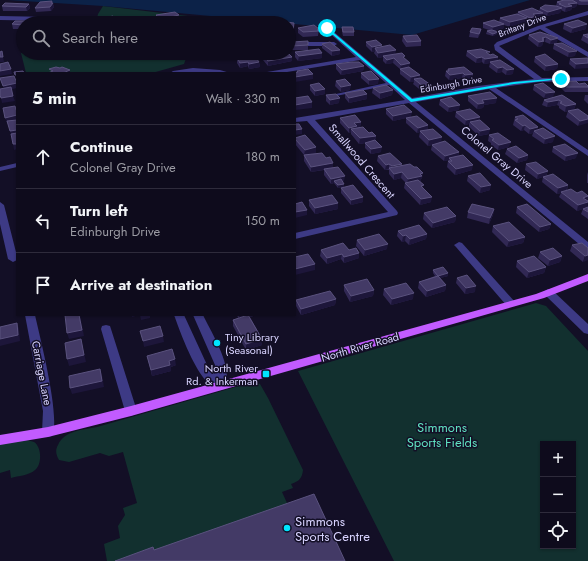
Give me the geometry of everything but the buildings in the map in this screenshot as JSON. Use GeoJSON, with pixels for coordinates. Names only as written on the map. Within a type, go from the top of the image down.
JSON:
{"type":"FeatureCollection","features":[{"type":"Feature","properties":{"kind":"main road","name":"North River Road"},"geometry":{"type":"LineString","coordinates":[[0,440],[48,432],[131,411],[510,304],[588,277]]}},
{"type":"Feature","properties":{"kind":"street","name":"Brittany Drive"},"geometry":{"type":"LineString","coordinates":[[541,80],[497,49],[496,46],[499,43],[540,26],[588,13]]}},
{"type":"Feature","properties":{"kind":"street"},"geometry":{"type":"LineString","coordinates":[[0,18],[16,18]]}},
{"type":"Feature","properties":{"kind":"street"},"geometry":{"type":"LineString","coordinates":[[540,26],[588,55]]}},
{"type":"Feature","properties":{"kind":"street","name":"Colonel Gray Drive"},"geometry":{"type":"LineString","coordinates":[[327,28],[411,101],[588,247]]}},
{"type":"Feature","properties":{"kind":"street"},"geometry":{"type":"LineString","coordinates":[[296,44],[344,44]]}},
{"type":"Feature","properties":{"kind":"street"},"geometry":{"type":"LineString","coordinates":[[275,72],[361,58]]}},
{"type":"Feature","properties":{"kind":"street"},"geometry":{"type":"LineString","coordinates":[[181,72],[198,70],[213,70],[222,72]]}},
{"type":"Feature","properties":{"kind":"street","name":"Edinburgh Drive"},"geometry":{"type":"LineString","coordinates":[[296,120],[310,119],[491,87],[541,80],[588,79]]}},
{"type":"Feature","properties":{"kind":"street"},"geometry":{"type":"LineString","coordinates":[[338,95],[391,84]]}},
{"type":"Feature","properties":{"kind":"street"},"geometry":{"type":"LineString","coordinates":[[491,87],[588,154]]}},
{"type":"Feature","properties":{"kind":"street","name":"Smallwood Crescent"},"geometry":{"type":"LineString","coordinates":[[296,236],[394,213],[310,119]]}},
{"type":"Feature","properties":{"kind":"street"},"geometry":{"type":"LineString","coordinates":[[0,169],[16,165]]}},
{"type":"Feature","properties":{"kind":"street"},"geometry":{"type":"LineString","coordinates":[[0,205],[13,259]]}},
{"type":"Feature","properties":{"kind":"street"},"geometry":{"type":"LineString","coordinates":[[459,245],[510,304]]}},
{"type":"Feature","properties":{"kind":"street"},"geometry":{"type":"LineString","coordinates":[[548,292],[588,330]]}},
{"type":"Feature","properties":{"kind":"street","name":"Carriage Lane"},"geometry":{"type":"LineString","coordinates":[[30,316],[49,411],[48,432]]}},
{"type":"Feature","properties":{"kind":"street"},"geometry":{"type":"LineString","coordinates":[[179,316],[203,370],[220,386]]}},
{"type":"Feature","properties":{"kind":"street"},"geometry":{"type":"LineString","coordinates":[[198,316],[221,365],[220,386]]}},
{"type":"Feature","properties":{"kind":"street"},"geometry":{"type":"LineString","coordinates":[[106,329],[131,411]]}},
{"type":"Feature","properties":{"kind":"green space"},"geometry":{"type":"Polygon","coordinates":[[[103,6],[188,16],[98,16],[103,6]]]}},
{"type":"Feature","properties":{"kind":"green space"},"geometry":{"type":"Polygon","coordinates":[[[23,60],[185,60],[184,64],[156,72],[26,72],[23,60]]]}},
{"type":"Feature","properties":{"kind":"green space","name":"Simmons Sports Fields"},"geometry":{"type":"Polygon","coordinates":[[[536,303],[546,306],[588,351],[588,561],[394,561],[298,371],[536,303]]]}},
{"type":"Feature","properties":{"kind":"green space"},"geometry":{"type":"Polygon","coordinates":[[[253,382],[260,384],[268,398],[303,470],[300,479],[291,484],[293,488],[282,492],[292,514],[149,561],[107,561],[104,544],[120,538],[118,526],[125,515],[123,508],[137,503],[123,452],[109,456],[100,453],[69,462],[59,460],[57,456],[56,449],[61,440],[65,436],[80,430],[97,427],[253,382]]]}},
{"type":"Feature","properties":{"kind":"green space"},"geometry":{"type":"Polygon","coordinates":[[[24,440],[34,442],[39,448],[40,460],[37,468],[33,472],[11,478],[10,470],[0,473],[0,443],[24,440]]]}},
{"type":"Feature","properties":{"kind":"water"},"geometry":{"type":"Polygon","coordinates":[[[7,0],[530,0],[412,35],[296,24],[296,16],[210,16],[103,6],[7,0]]]}},
{"type":"Feature","properties":{"kind":"place","name":"Tiny Library (Seasonal)"},"geometry":{"type":"Point","coordinates":[217,343]}},
{"type":"Feature","properties":{"kind":"place","name":"North River Rd. & Inkerman"},"geometry":{"type":"Point","coordinates":[266,374]}},
{"type":"Feature","properties":{"kind":"place","name":"Simmons Sports Centre"},"geometry":{"type":"Point","coordinates":[287,528]}},
{"type":"Feature","properties":{"kind":"route"},"geometry":{"type":"LineString","coordinates":[[327,28],[411,101],[514,83],[561,79]]}}]}
